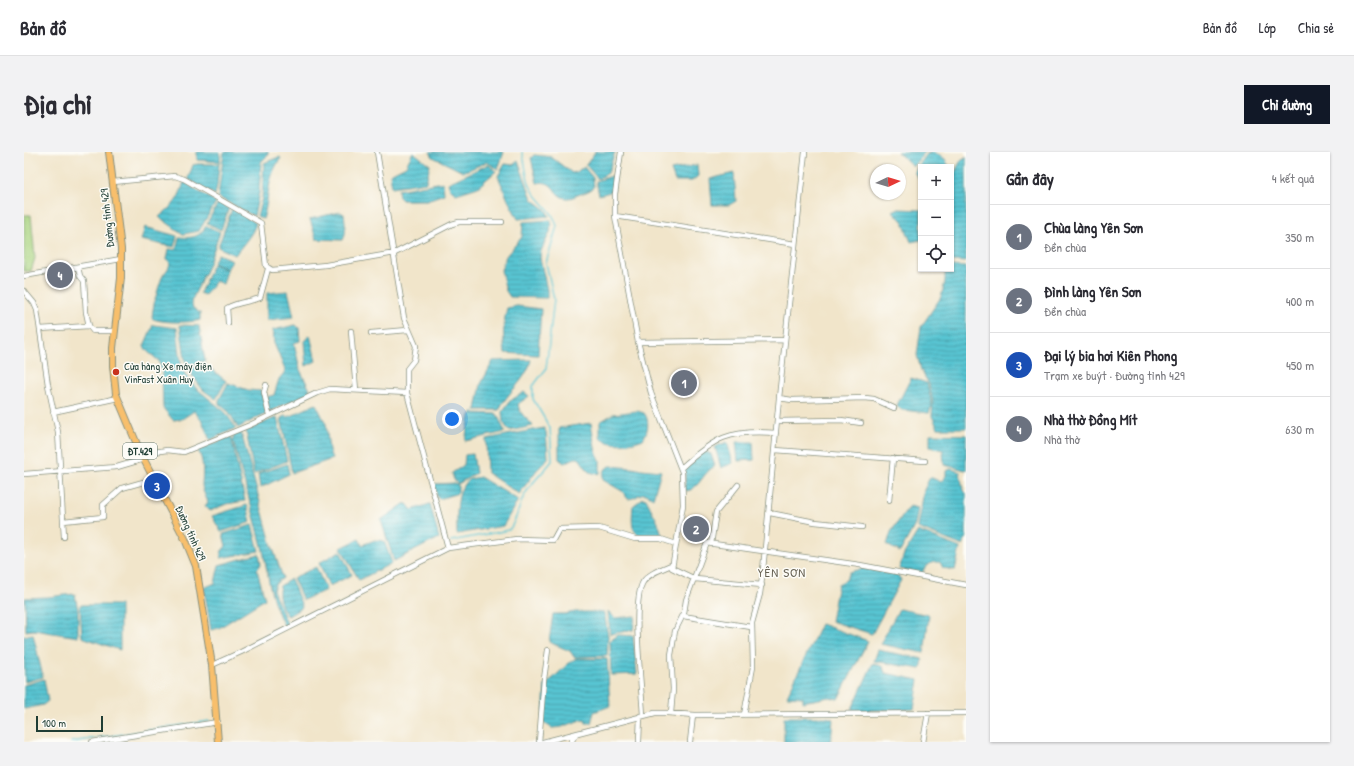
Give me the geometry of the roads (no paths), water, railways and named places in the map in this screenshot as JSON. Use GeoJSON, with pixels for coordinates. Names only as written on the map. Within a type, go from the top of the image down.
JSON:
{"type":"FeatureCollection","features":[{"type":"Feature","properties":{"kind":"main road","name":"Đường tỉnh 429"},"geometry":{"type":"LineString","coordinates":[[109,152],[120,233],[121,259],[113,366],[118,398],[143,456],[185,539],[196,566],[212,665],[218,722],[218,742]]}},
{"type":"Feature","properties":{"kind":"street"},"geometry":{"type":"LineString","coordinates":[[377,152],[404,318],[408,330],[414,339],[416,350],[414,360],[407,369],[407,393],[448,548]]}},
{"type":"Feature","properties":{"kind":"street"},"geometry":{"type":"LineString","coordinates":[[621,152],[615,194],[615,216],[638,342],[651,393],[681,468],[683,505],[671,565],[648,577],[644,581],[639,594],[641,716],[639,742]]}},
{"type":"Feature","properties":{"kind":"street"},"geometry":{"type":"LineString","coordinates":[[744,715],[753,667],[752,626],[762,585],[770,513],[779,398],[805,152]]}},
{"type":"Feature","properties":{"kind":"street"},"geometry":{"type":"LineString","coordinates":[[114,182],[175,176],[261,223],[266,266],[268,269],[260,298],[250,302],[234,304],[227,308],[228,323]]}},
{"type":"Feature","properties":{"kind":"street"},"geometry":{"type":"LineString","coordinates":[[615,216],[795,244]]}},
{"type":"Feature","properties":{"kind":"street"},"geometry":{"type":"LineString","coordinates":[[268,269],[326,265],[394,253],[452,224],[459,222],[502,222]]}},
{"type":"Feature","properties":{"kind":"street"},"geometry":{"type":"LineString","coordinates":[[24,276],[121,259]]}},
{"type":"Feature","properties":{"kind":"street"},"geometry":{"type":"LineString","coordinates":[[78,267],[80,276],[84,281],[89,326],[93,331],[115,331]]}},
{"type":"Feature","properties":{"kind":"street"},"geometry":{"type":"LineString","coordinates":[[24,291],[34,302],[37,310],[54,412],[59,443],[64,537]]}},
{"type":"Feature","properties":{"kind":"street"},"geometry":{"type":"LineString","coordinates":[[40,329],[89,326]]}},
{"type":"Feature","properties":{"kind":"street"},"geometry":{"type":"LineString","coordinates":[[371,333],[408,330]]}},
{"type":"Feature","properties":{"kind":"street"},"geometry":{"type":"LineString","coordinates":[[351,331],[356,390]]}},
{"type":"Feature","properties":{"kind":"street"},"geometry":{"type":"LineString","coordinates":[[638,342],[785,340]]}},
{"type":"Feature","properties":{"kind":"street"},"geometry":{"type":"LineString","coordinates":[[266,385],[264,392],[269,415]]}},
{"type":"Feature","properties":{"kind":"street"},"geometry":{"type":"LineString","coordinates":[[24,474],[60,470],[117,467],[143,456],[167,450],[184,452],[317,393],[330,389],[407,393]]}},
{"type":"Feature","properties":{"kind":"street"},"geometry":{"type":"LineString","coordinates":[[54,412],[118,398]]}},
{"type":"Feature","properties":{"kind":"street"},"geometry":{"type":"LineString","coordinates":[[779,398],[792,400],[865,398],[874,399],[894,408]]}},
{"type":"Feature","properties":{"kind":"street"},"geometry":{"type":"LineString","coordinates":[[777,421],[841,420],[861,423]]}},
{"type":"Feature","properties":{"kind":"street"},"geometry":{"type":"LineString","coordinates":[[681,468],[700,451],[734,433],[755,431],[776,433]]}},
{"type":"Feature","properties":{"kind":"street"},"geometry":{"type":"LineString","coordinates":[[775,450],[924,461]]}},
{"type":"Feature","properties":{"kind":"street"},"geometry":{"type":"LineString","coordinates":[[889,501],[894,458]]}},
{"type":"Feature","properties":{"kind":"street"},"geometry":{"type":"LineString","coordinates":[[63,521],[103,517],[103,505],[122,488],[154,479]]}},
{"type":"Feature","properties":{"kind":"street"},"geometry":{"type":"LineString","coordinates":[[671,713],[673,689],[671,655],[675,631],[683,616],[694,579],[708,543],[716,512],[738,485]]}},
{"type":"Feature","properties":{"kind":"street"},"geometry":{"type":"LineString","coordinates":[[770,513],[815,522],[862,527]]}},
{"type":"Feature","properties":{"kind":"street"},"geometry":{"type":"LineString","coordinates":[[212,665],[241,652],[448,548],[517,539],[553,540],[559,529],[599,528],[635,539],[661,540],[676,544]]}},
{"type":"Feature","properties":{"kind":"street"},"geometry":{"type":"LineString","coordinates":[[708,543],[875,568],[966,585]]}},
{"type":"Feature","properties":{"kind":"street"},"geometry":{"type":"LineString","coordinates":[[671,565],[675,570],[694,579],[762,585]]}},
{"type":"Feature","properties":{"kind":"street"},"geometry":{"type":"LineString","coordinates":[[683,616],[752,626]]}},
{"type":"Feature","properties":{"kind":"street"},"geometry":{"type":"LineString","coordinates":[[539,742],[548,650]]}},
{"type":"Feature","properties":{"kind":"street"},"geometry":{"type":"LineString","coordinates":[[543,742],[641,716],[671,713],[693,715],[744,715],[966,713]]}},
{"type":"Feature","properties":{"kind":"street"},"geometry":{"type":"LineString","coordinates":[[923,742],[928,713]]}},
{"type":"Feature","properties":{"kind":"street"},"geometry":{"type":"LineString","coordinates":[[690,742],[693,715]]}},
{"type":"Feature","properties":{"kind":"street"},"geometry":{"type":"LineString","coordinates":[[92,742],[218,722]]}},
{"type":"Feature","properties":{"kind":"street"},"geometry":{"type":"LineString","coordinates":[[571,742],[576,734]]}},
{"type":"Feature","properties":{"kind":"water"},"geometry":{"type":"Polygon","coordinates":[[[197,152],[220,152],[220,162],[197,160],[197,152]]]}},
{"type":"Feature","properties":{"kind":"water"},"geometry":{"type":"Polygon","coordinates":[[[224,152],[268,152],[269,154],[261,162],[259,193],[254,216],[218,197],[224,152]]]}},
{"type":"Feature","properties":{"kind":"water"},"geometry":{"type":"Polygon","coordinates":[[[413,152],[430,165],[426,182],[392,187],[390,174],[406,166],[413,152]]]}},
{"type":"Feature","properties":{"kind":"water"},"geometry":{"type":"Polygon","coordinates":[[[430,152],[504,152],[498,169],[487,162],[463,172],[433,157],[430,152]]]}},
{"type":"Feature","properties":{"kind":"water"},"geometry":{"type":"Polygon","coordinates":[[[595,152],[615,152],[608,173],[598,179],[586,165],[595,152]]]}},
{"type":"Feature","properties":{"kind":"water"},"geometry":{"type":"Polygon","coordinates":[[[897,152],[925,152],[913,166],[897,152]]]}},
{"type":"Feature","properties":{"kind":"water"},"geometry":{"type":"Polygon","coordinates":[[[933,152],[945,159],[948,164],[920,164],[927,154],[933,152]]]}},
{"type":"Feature","properties":{"kind":"water"},"geometry":{"type":"Polygon","coordinates":[[[534,155],[551,157],[572,173],[584,167],[593,178],[594,187],[591,190],[573,197],[568,198],[559,195],[548,184],[543,182],[537,183],[531,158],[534,155]]]}},
{"type":"Feature","properties":{"kind":"water"},"geometry":{"type":"Polygon","coordinates":[[[966,156],[966,262],[954,261],[954,174],[960,162],[966,156]]]}},
{"type":"Feature","properties":{"kind":"water"},"geometry":{"type":"Polygon","coordinates":[[[279,157],[281,158],[273,173],[263,219],[257,216],[262,198],[264,163],[279,157]]]}},
{"type":"Feature","properties":{"kind":"water"},"geometry":{"type":"Polygon","coordinates":[[[518,161],[532,199],[545,209],[549,216],[518,219],[498,176],[505,164],[513,165],[518,161]]]}},
{"type":"Feature","properties":{"kind":"water"},"geometry":{"type":"Polygon","coordinates":[[[219,164],[215,195],[188,179],[193,165],[219,164]]]}},
{"type":"Feature","properties":{"kind":"water"},"geometry":{"type":"Polygon","coordinates":[[[487,165],[496,171],[478,187],[456,194],[450,189],[448,183],[487,165]]]}},
{"type":"Feature","properties":{"kind":"water"},"geometry":{"type":"Polygon","coordinates":[[[697,165],[698,176],[692,181],[675,181],[671,170],[697,165]]]}},
{"type":"Feature","properties":{"kind":"water"},"geometry":{"type":"Polygon","coordinates":[[[918,166],[918,177],[914,172],[918,166]]]}},
{"type":"Feature","properties":{"kind":"water"},"geometry":{"type":"Polygon","coordinates":[[[734,173],[736,201],[729,205],[712,205],[710,179],[734,173]]]}},
{"type":"Feature","properties":{"kind":"water"},"geometry":{"type":"Polygon","coordinates":[[[612,176],[613,191],[599,195],[596,181],[612,176]]]}},
{"type":"Feature","properties":{"kind":"water"},"geometry":{"type":"Polygon","coordinates":[[[184,182],[216,202],[199,231],[183,234],[159,217],[168,209],[180,194],[184,182]]]}},
{"type":"Feature","properties":{"kind":"water"},"geometry":{"type":"Polygon","coordinates":[[[443,182],[444,194],[427,200],[402,200],[399,197],[398,190],[443,182]]]}},
{"type":"Feature","properties":{"kind":"water"},"geometry":{"type":"Polygon","coordinates":[[[218,203],[229,208],[221,230],[207,223],[218,203]]]}},
{"type":"Feature","properties":{"kind":"water"},"geometry":{"type":"Polygon","coordinates":[[[232,209],[256,223],[250,236],[235,255],[218,247],[232,209]]]}},
{"type":"Feature","properties":{"kind":"water"},"geometry":{"type":"Polygon","coordinates":[[[897,209],[918,210],[918,241],[911,242],[903,222],[893,211],[897,209]]]}},
{"type":"Feature","properties":{"kind":"water"},"geometry":{"type":"Polygon","coordinates":[[[340,212],[344,214],[345,220],[343,240],[316,239],[310,219],[340,212]]]}},
{"type":"Feature","properties":{"kind":"water"},"geometry":{"type":"Polygon","coordinates":[[[551,220],[550,232],[541,251],[540,258],[547,290],[547,298],[510,297],[506,291],[501,270],[506,256],[522,237],[523,222],[551,220]]]}},
{"type":"Feature","properties":{"kind":"water"},"geometry":{"type":"Polygon","coordinates":[[[206,226],[220,232],[208,266],[191,302],[193,308],[200,313],[200,320],[175,322],[155,320],[152,318],[154,303],[163,275],[170,263],[167,259],[169,249],[176,250],[179,237],[198,235],[206,226]]]}},
{"type":"Feature","properties":{"kind":"water"},"geometry":{"type":"Polygon","coordinates":[[[145,227],[177,236],[174,247],[141,240],[145,227]]]}},
{"type":"Feature","properties":{"kind":"water"},"geometry":{"type":"Polygon","coordinates":[[[218,254],[232,260],[227,269],[213,263],[218,254]]]}},
{"type":"Feature","properties":{"kind":"water"},"geometry":{"type":"Polygon","coordinates":[[[213,264],[227,270],[223,284],[216,281],[205,295],[200,293],[213,264]]]}},
{"type":"Feature","properties":{"kind":"water"},"geometry":{"type":"Polygon","coordinates":[[[954,266],[966,267],[966,428],[938,428],[932,416],[933,403],[929,384],[921,370],[917,355],[921,327],[941,297],[945,282],[945,272],[954,272],[954,266]]]}},
{"type":"Feature","properties":{"kind":"water"},"geometry":{"type":"Polygon","coordinates":[[[288,291],[294,317],[267,320],[267,293],[288,291]]]}},
{"type":"Feature","properties":{"kind":"water"},"geometry":{"type":"Polygon","coordinates":[[[517,306],[541,309],[538,355],[505,353],[504,330],[507,308],[517,306]]]}},
{"type":"Feature","properties":{"kind":"water"},"geometry":{"type":"Polygon","coordinates":[[[153,325],[177,328],[181,363],[185,374],[196,388],[225,412],[236,428],[210,440],[202,421],[194,411],[182,419],[173,420],[163,408],[162,373],[159,361],[147,351],[144,346],[153,325]]]}},
{"type":"Feature","properties":{"kind":"water"},"geometry":{"type":"Polygon","coordinates":[[[180,325],[199,326],[205,361],[186,365],[180,325]]]}},
{"type":"Feature","properties":{"kind":"water"},"geometry":{"type":"Polygon","coordinates":[[[296,325],[299,328],[300,341],[294,343],[300,370],[311,392],[269,412],[267,397],[274,395],[279,379],[285,370],[274,343],[273,330],[296,325]]]}},
{"type":"Feature","properties":{"kind":"water"},"geometry":{"type":"Polygon","coordinates":[[[310,335],[316,361],[306,366],[304,341],[310,335]]]}},
{"type":"Feature","properties":{"kind":"water"},"geometry":{"type":"Polygon","coordinates":[[[531,360],[525,374],[499,410],[476,410],[481,384],[493,361],[531,360]]]}},
{"type":"Feature","properties":{"kind":"water"},"geometry":{"type":"Polygon","coordinates":[[[205,364],[226,381],[216,399],[203,390],[188,368],[205,364]]]}},
{"type":"Feature","properties":{"kind":"water"},"geometry":{"type":"Polygon","coordinates":[[[911,378],[927,383],[932,405],[929,413],[902,410],[898,407],[897,405],[911,378]]]}},
{"type":"Feature","properties":{"kind":"water"},"geometry":{"type":"Polygon","coordinates":[[[228,383],[248,390],[261,391],[266,413],[238,428],[229,412],[219,404],[219,400],[228,383]]]}},
{"type":"Feature","properties":{"kind":"water"},"geometry":{"type":"Polygon","coordinates":[[[524,392],[529,396],[518,404],[522,413],[533,426],[509,431],[503,422],[502,412],[510,401],[524,392]]]}},
{"type":"Feature","properties":{"kind":"water"},"geometry":{"type":"Polygon","coordinates":[[[316,404],[326,424],[329,450],[332,459],[292,473],[281,418],[285,416],[288,417],[316,404]]]}},
{"type":"Feature","properties":{"kind":"water"},"geometry":{"type":"Polygon","coordinates":[[[637,411],[644,413],[648,422],[647,430],[643,439],[620,444],[609,442],[600,437],[600,422],[613,414],[637,411]]]}},
{"type":"Feature","properties":{"kind":"water"},"geometry":{"type":"Polygon","coordinates":[[[473,413],[497,414],[505,432],[465,441],[470,415],[473,413]]]}},
{"type":"Feature","properties":{"kind":"water"},"geometry":{"type":"Polygon","coordinates":[[[277,417],[287,461],[254,474],[246,431],[277,417]]]}},
{"type":"Feature","properties":{"kind":"water"},"geometry":{"type":"Polygon","coordinates":[[[591,423],[595,448],[600,461],[600,473],[598,474],[589,472],[579,458],[575,458],[564,463],[559,459],[559,428],[591,423]]]}},
{"type":"Feature","properties":{"kind":"water"},"geometry":{"type":"Polygon","coordinates":[[[544,428],[546,432],[548,458],[519,494],[487,473],[486,439],[544,428]]]}},
{"type":"Feature","properties":{"kind":"water"},"geometry":{"type":"Polygon","coordinates":[[[241,432],[271,543],[283,578],[275,584],[273,590],[288,626],[285,627],[273,598],[263,550],[233,440],[234,435],[241,432]]]}},
{"type":"Feature","properties":{"kind":"water"},"geometry":{"type":"Polygon","coordinates":[[[930,434],[966,435],[966,470],[944,465],[943,450],[930,447],[930,434]]]}},
{"type":"Feature","properties":{"kind":"water"},"geometry":{"type":"Polygon","coordinates":[[[231,436],[245,501],[226,504],[210,511],[205,506],[208,502],[202,486],[203,471],[198,450],[231,436]]]}},
{"type":"Feature","properties":{"kind":"water"},"geometry":{"type":"Polygon","coordinates":[[[727,442],[733,463],[721,468],[715,447],[727,442]]]}},
{"type":"Feature","properties":{"kind":"water"},"geometry":{"type":"Polygon","coordinates":[[[736,442],[753,442],[754,460],[738,461],[736,442]]]}},
{"type":"Feature","properties":{"kind":"water"},"geometry":{"type":"Polygon","coordinates":[[[704,451],[711,454],[715,466],[707,472],[695,487],[687,491],[685,490],[685,469],[704,451]]]}},
{"type":"Feature","properties":{"kind":"water"},"geometry":{"type":"Polygon","coordinates":[[[473,454],[476,473],[458,484],[454,480],[452,473],[464,465],[465,455],[473,454]]]}},
{"type":"Feature","properties":{"kind":"water"},"geometry":{"type":"Polygon","coordinates":[[[287,464],[289,474],[260,488],[258,474],[287,464]]]}},
{"type":"Feature","properties":{"kind":"water"},"geometry":{"type":"Polygon","coordinates":[[[611,466],[661,471],[653,498],[649,495],[643,494],[628,499],[622,491],[603,480],[604,471],[611,466]]]}},
{"type":"Feature","properties":{"kind":"water"},"geometry":{"type":"Polygon","coordinates":[[[951,469],[960,472],[963,490],[966,493],[966,535],[963,546],[918,528],[924,490],[930,477],[941,482],[946,476],[946,471],[951,469]]]}},
{"type":"Feature","properties":{"kind":"water"},"geometry":{"type":"Polygon","coordinates":[[[480,477],[518,500],[503,526],[457,534],[457,513],[461,491],[468,480],[480,477]]]}},
{"type":"Feature","properties":{"kind":"water"},"geometry":{"type":"Polygon","coordinates":[[[455,483],[458,485],[458,493],[439,499],[437,497],[435,484],[455,483]]]}},
{"type":"Feature","properties":{"kind":"water"},"geometry":{"type":"Polygon","coordinates":[[[643,498],[646,499],[656,518],[662,537],[640,535],[636,533],[634,529],[632,524],[633,506],[643,498]]]}},
{"type":"Feature","properties":{"kind":"water"},"geometry":{"type":"Polygon","coordinates":[[[404,504],[407,504],[412,510],[430,504],[439,538],[394,561],[381,520],[404,504]]]}},
{"type":"Feature","properties":{"kind":"water"},"geometry":{"type":"Polygon","coordinates":[[[247,505],[251,522],[221,532],[212,516],[247,505]]]}},
{"type":"Feature","properties":{"kind":"water"},"geometry":{"type":"Polygon","coordinates":[[[909,506],[918,508],[915,525],[900,552],[887,545],[891,532],[909,506]]]}},
{"type":"Feature","properties":{"kind":"water"},"geometry":{"type":"Polygon","coordinates":[[[252,525],[259,551],[221,558],[221,552],[226,546],[223,534],[252,525]]]}},
{"type":"Feature","properties":{"kind":"water"},"geometry":{"type":"Polygon","coordinates":[[[918,531],[960,548],[955,570],[943,568],[940,562],[928,564],[922,574],[899,569],[904,554],[918,531]]]}},
{"type":"Feature","properties":{"kind":"water"},"geometry":{"type":"Polygon","coordinates":[[[359,539],[362,545],[375,540],[384,541],[392,563],[359,580],[341,548],[359,539]]]}},
{"type":"Feature","properties":{"kind":"water"},"geometry":{"type":"Polygon","coordinates":[[[340,551],[352,575],[329,586],[319,563],[340,551]]]}},
{"type":"Feature","properties":{"kind":"water"},"geometry":{"type":"Polygon","coordinates":[[[259,554],[261,564],[257,570],[265,599],[219,628],[211,630],[204,588],[215,583],[219,565],[259,554]]]}},
{"type":"Feature","properties":{"kind":"water"},"geometry":{"type":"Polygon","coordinates":[[[316,567],[326,590],[303,600],[293,578],[316,567]]]}},
{"type":"Feature","properties":{"kind":"water"},"geometry":{"type":"Polygon","coordinates":[[[864,568],[898,575],[901,580],[872,634],[831,621],[838,584],[846,580],[850,572],[864,568]]]}},
{"type":"Feature","properties":{"kind":"water"},"geometry":{"type":"Polygon","coordinates":[[[291,579],[302,606],[288,616],[283,610],[280,602],[279,590],[280,586],[291,579]]]}},
{"type":"Feature","properties":{"kind":"water"},"geometry":{"type":"Polygon","coordinates":[[[75,594],[78,611],[78,637],[34,630],[26,631],[25,598],[75,594]]]}},
{"type":"Feature","properties":{"kind":"water"},"geometry":{"type":"Polygon","coordinates":[[[80,605],[120,605],[120,650],[82,637],[80,605]]]}},
{"type":"Feature","properties":{"kind":"water"},"geometry":{"type":"Polygon","coordinates":[[[899,609],[929,615],[924,653],[880,644],[899,609]]]}},
{"type":"Feature","properties":{"kind":"water"},"geometry":{"type":"Polygon","coordinates":[[[608,611],[615,618],[635,616],[633,630],[610,634],[608,611]]]}},
{"type":"Feature","properties":{"kind":"water"},"geometry":{"type":"Polygon","coordinates":[[[604,612],[608,636],[607,656],[574,657],[570,651],[549,642],[553,614],[604,612]]]}},
{"type":"Feature","properties":{"kind":"water"},"geometry":{"type":"Polygon","coordinates":[[[821,624],[868,641],[838,699],[829,697],[803,702],[803,697],[787,696],[821,624]]]}},
{"type":"Feature","properties":{"kind":"water"},"geometry":{"type":"Polygon","coordinates":[[[33,634],[43,677],[25,682],[24,636],[33,634]]]}},
{"type":"Feature","properties":{"kind":"water"},"geometry":{"type":"Polygon","coordinates":[[[618,635],[633,636],[637,674],[611,675],[610,641],[618,635]]]}},
{"type":"Feature","properties":{"kind":"water"},"geometry":{"type":"Polygon","coordinates":[[[878,650],[923,659],[921,669],[874,661],[878,650]]]}},
{"type":"Feature","properties":{"kind":"water"},"geometry":{"type":"Polygon","coordinates":[[[577,658],[607,659],[610,706],[594,712],[591,723],[586,723],[585,719],[583,719],[562,727],[552,728],[543,722],[545,684],[570,662],[577,658]]]}},
{"type":"Feature","properties":{"kind":"water"},"geometry":{"type":"Polygon","coordinates":[[[873,663],[883,667],[885,673],[919,680],[914,709],[851,711],[873,663]]]}},
{"type":"Feature","properties":{"kind":"water"},"geometry":{"type":"Polygon","coordinates":[[[44,679],[48,701],[43,705],[24,709],[24,685],[44,679]]]}},
{"type":"Feature","properties":{"kind":"water"},"geometry":{"type":"Polygon","coordinates":[[[784,717],[827,717],[833,719],[831,742],[784,742],[784,717]]]}},
{"type":"Feature","properties":{"kind":"waterway"},"geometry":{"type":"LineString","coordinates":[[451,541],[509,530],[514,522],[526,493],[552,461],[550,428],[533,399],[533,386],[546,369],[554,299],[546,263],[557,226],[549,210],[530,186],[522,152]]}},
{"type":"Feature","properties":{"kind":"waterway"},"geometry":{"type":"LineString","coordinates":[[71,742],[209,721]]}},
{"type":"Feature","properties":{"kind":"place","name":"Nhà thờ Đồng Mít"},"geometry":{"type":"Point","coordinates":[60,275]}},
{"type":"Feature","properties":{"kind":"place","name":"Cửa hàng Xe máy điện VinFast Xuân Huy"},"geometry":{"type":"Point","coordinates":[116,372]}},
{"type":"Feature","properties":{"kind":"place","name":"Chùa làng Yên Sơn"},"geometry":{"type":"Point","coordinates":[684,383]}},
{"type":"Feature","properties":{"kind":"place","name":"Đại lý bia hơi Kiên Phong"},"geometry":{"type":"Point","coordinates":[157,486]}},
{"type":"Feature","properties":{"kind":"place","name":"Đình làng Yên Sơn"},"geometry":{"type":"Point","coordinates":[696,529]}},
{"type":"Feature","properties":{"kind":"district","name":"YÊN SƠN"},"geometry":{"type":"Point","coordinates":[782,572]}}]}
